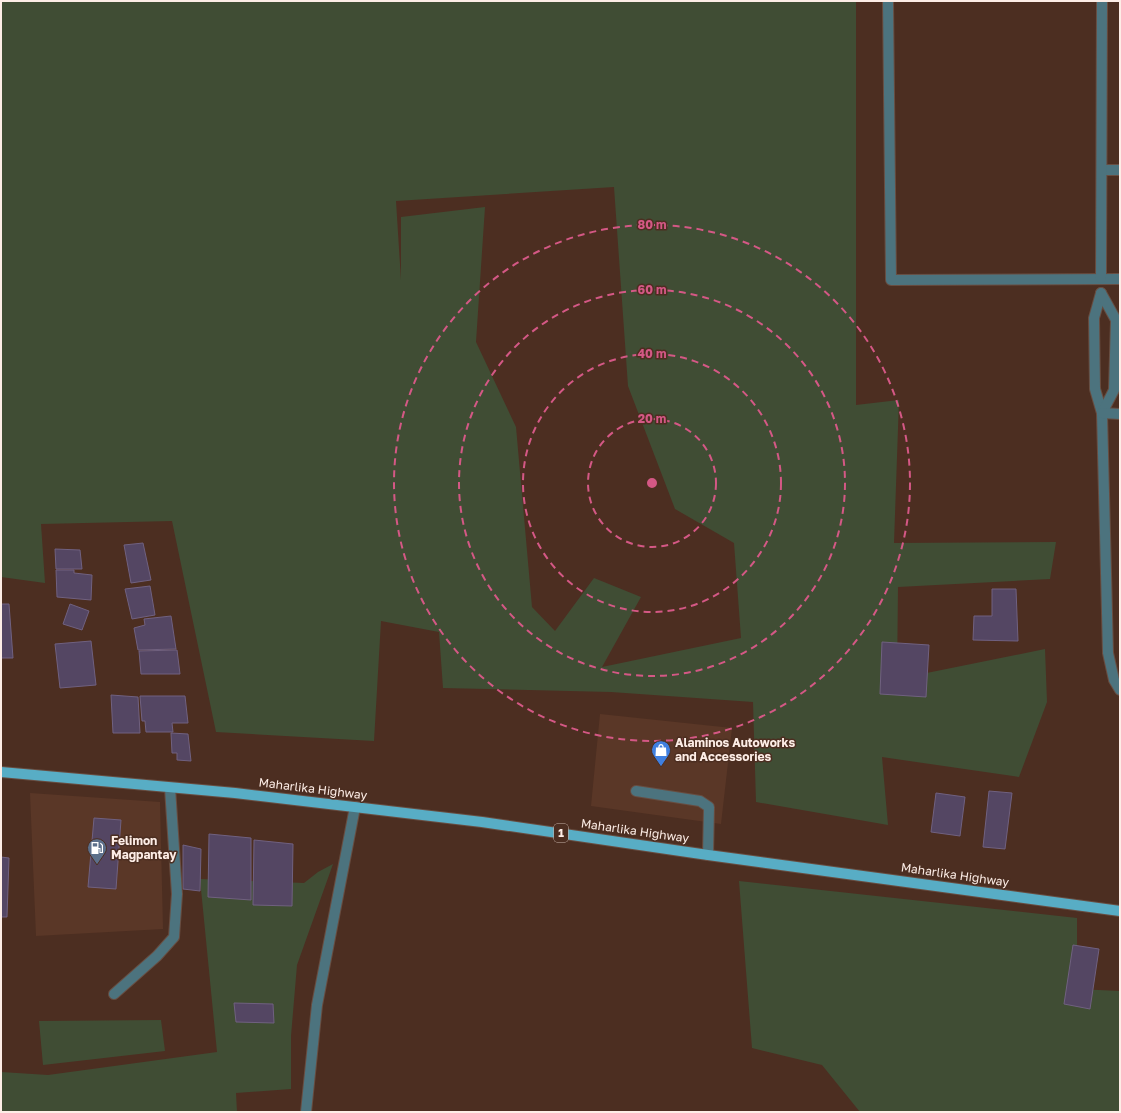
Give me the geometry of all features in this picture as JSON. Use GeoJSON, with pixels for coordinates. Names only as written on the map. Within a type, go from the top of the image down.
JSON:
{"type":"FeatureCollection","features":[{"type":"Feature","properties":{"kind":"main road","name":"Maharlika Highway"},"geometry":{"type":"LineString","coordinates":[[1,772],[242,794],[482,822],[708,855],[1120,911]]}},
{"type":"Feature","properties":{"kind":"street"},"geometry":{"type":"LineString","coordinates":[[888,1],[891,280],[1120,279]]}},
{"type":"Feature","properties":{"kind":"street"},"geometry":{"type":"LineString","coordinates":[[1102,1],[1101,293],[1094,318],[1095,389],[1102,413],[1108,653],[1114,680],[1120,690]]}},
{"type":"Feature","properties":{"kind":"street"},"geometry":{"type":"LineString","coordinates":[[1102,170],[1120,170]]}},
{"type":"Feature","properties":{"kind":"street"},"geometry":{"type":"LineString","coordinates":[[1101,293],[1116,320],[1114,390],[1102,413]]}},
{"type":"Feature","properties":{"kind":"street"},"geometry":{"type":"LineString","coordinates":[[1102,413],[1120,414]]}},
{"type":"Feature","properties":{"kind":"street"},"geometry":{"type":"LineString","coordinates":[[114,994],[157,956],[174,937],[177,894],[170,788]]}},
{"type":"Feature","properties":{"kind":"street"},"geometry":{"type":"LineString","coordinates":[[636,791],[700,800],[709,807],[708,855]]}},
{"type":"Feature","properties":{"kind":"street"},"geometry":{"type":"LineString","coordinates":[[306,1112],[317,1005],[356,807]]}},
{"type":"Feature","properties":{"kind":"shaded area","name":"Alaminos Autoworks and Accessories"},"geometry":{"type":"Polygon","coordinates":[[[600,714],[732,728],[721,824],[591,806],[600,714]]]}},
{"type":"Feature","properties":{"kind":"shaded area","name":"Felimon Magpantay"},"geometry":{"type":"Polygon","coordinates":[[[30,793],[160,802],[163,929],[36,936],[30,793]]]}},
{"type":"Feature","properties":{"kind":"green space"},"geometry":{"type":"Polygon","coordinates":[[[1,1],[856,1],[856,405],[899,400],[894,543],[1056,542],[1050,579],[898,587],[897,679],[1045,649],[1047,702],[1019,777],[882,757],[888,825],[756,802],[753,702],[611,692],[443,688],[439,632],[381,621],[374,741],[216,732],[172,521],[41,524],[45,583],[1,577],[1,1]],[[614,187],[396,201],[401,280],[401,217],[485,207],[476,342],[516,427],[532,607],[555,631],[594,578],[641,597],[602,667],[741,638],[734,543],[675,509],[628,386],[614,187]]]}},
{"type":"Feature","properties":{"kind":"green space"},"geometry":{"type":"Polygon","coordinates":[[[333,864],[297,965],[291,1036],[291,1089],[236,1093],[237,1112],[1,1112],[1,1072],[48,1075],[217,1052],[200,879],[304,883],[318,872],[333,864]]]}},
{"type":"Feature","properties":{"kind":"green space"},"geometry":{"type":"Polygon","coordinates":[[[739,881],[1077,918],[1077,989],[1120,991],[1120,1112],[860,1112],[822,1065],[752,1048],[739,881]]]}},
{"type":"Feature","properties":{"kind":"green space"},"geometry":{"type":"Polygon","coordinates":[[[161,1020],[165,1051],[43,1065],[39,1021],[161,1020]]]}},
{"type":"Feature","properties":{"kind":"building"},"geometry":{"type":"Polygon","coordinates":[[[143,543],[151,580],[131,583],[124,545],[143,543]]]}},
{"type":"Feature","properties":{"kind":"building"},"geometry":{"type":"Polygon","coordinates":[[[55,549],[80,550],[82,569],[56,569],[55,549]]]}},
{"type":"Feature","properties":{"kind":"building"},"geometry":{"type":"Polygon","coordinates":[[[56,570],[74,570],[74,573],[92,575],[91,600],[57,597],[56,570]]]}},
{"type":"Feature","properties":{"kind":"building"},"geometry":{"type":"Polygon","coordinates":[[[150,586],[155,615],[132,619],[125,589],[150,586]]]}},
{"type":"Feature","properties":{"kind":"building"},"geometry":{"type":"Polygon","coordinates":[[[992,589],[1016,589],[1018,641],[973,640],[974,616],[992,616],[992,589]]]}},
{"type":"Feature","properties":{"kind":"building"},"geometry":{"type":"Polygon","coordinates":[[[1,604],[9,604],[13,658],[1,658],[1,604]]]}},
{"type":"Feature","properties":{"kind":"building"},"geometry":{"type":"Polygon","coordinates":[[[70,604],[89,611],[82,630],[63,624],[70,604]]]}},
{"type":"Feature","properties":{"kind":"building"},"geometry":{"type":"Polygon","coordinates":[[[171,616],[176,649],[138,650],[134,628],[145,625],[144,619],[171,616]]]}},
{"type":"Feature","properties":{"kind":"building"},"geometry":{"type":"Polygon","coordinates":[[[91,641],[96,685],[60,688],[55,644],[91,641]]]}},
{"type":"Feature","properties":{"kind":"building"},"geometry":{"type":"Polygon","coordinates":[[[882,642],[929,645],[926,697],[880,694],[882,642]]]}},
{"type":"Feature","properties":{"kind":"building"},"geometry":{"type":"Polygon","coordinates":[[[177,650],[180,674],[141,674],[139,651],[177,650]]]}},
{"type":"Feature","properties":{"kind":"building"},"geometry":{"type":"Polygon","coordinates":[[[111,695],[138,697],[140,733],[113,733],[111,695]]]}},
{"type":"Feature","properties":{"kind":"building"},"geometry":{"type":"Polygon","coordinates":[[[140,696],[185,696],[188,723],[172,723],[173,732],[146,732],[145,721],[142,721],[140,696]]]}},
{"type":"Feature","properties":{"kind":"building"},"geometry":{"type":"Polygon","coordinates":[[[171,733],[188,734],[191,761],[177,760],[177,753],[172,753],[171,733]]]}},
{"type":"Feature","properties":{"kind":"building"},"geometry":{"type":"Polygon","coordinates":[[[989,791],[1012,793],[1005,849],[983,847],[989,791]]]}},
{"type":"Feature","properties":{"kind":"building"},"geometry":{"type":"Polygon","coordinates":[[[936,793],[965,797],[960,836],[931,832],[936,793]]]}},
{"type":"Feature","properties":{"kind":"building"},"geometry":{"type":"Polygon","coordinates":[[[94,818],[121,820],[116,889],[88,887],[94,818]]]}},
{"type":"Feature","properties":{"kind":"building"},"geometry":{"type":"Polygon","coordinates":[[[209,834],[251,838],[251,900],[208,897],[209,834]]]}},
{"type":"Feature","properties":{"kind":"building"},"geometry":{"type":"Polygon","coordinates":[[[254,840],[293,844],[292,906],[253,905],[254,840]]]}},
{"type":"Feature","properties":{"kind":"building"},"geometry":{"type":"Polygon","coordinates":[[[183,845],[201,849],[200,891],[183,889],[183,845]]]}},
{"type":"Feature","properties":{"kind":"building"},"geometry":{"type":"Polygon","coordinates":[[[1,857],[9,858],[7,917],[1,917],[1,857]]]}},
{"type":"Feature","properties":{"kind":"building"},"geometry":{"type":"Polygon","coordinates":[[[1073,945],[1099,949],[1090,1009],[1064,1004],[1073,945]]]}},
{"type":"Feature","properties":{"kind":"building"},"geometry":{"type":"Polygon","coordinates":[[[234,1003],[273,1004],[274,1023],[236,1022],[234,1003]]]}},
{"type":"Feature","properties":{"kind":"place","name":"Alaminos Autoworks and Accessories"},"geometry":{"type":"Point","coordinates":[661,767]}},
{"type":"Feature","properties":{"kind":"place","name":"Felimon Magpantay"},"geometry":{"type":"Point","coordinates":[97,865]}}]}
